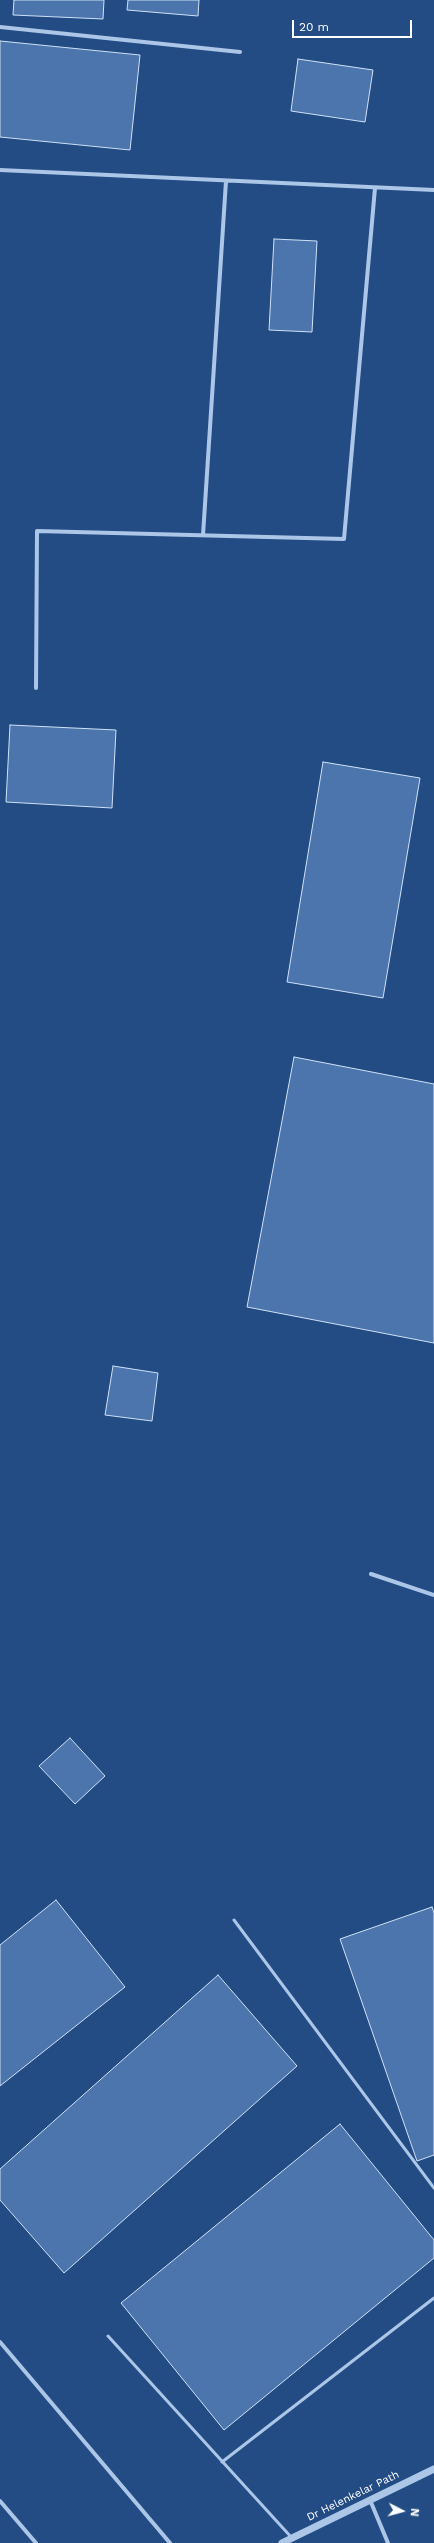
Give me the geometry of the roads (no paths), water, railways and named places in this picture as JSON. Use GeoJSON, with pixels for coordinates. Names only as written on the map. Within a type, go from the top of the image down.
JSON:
{"type":"FeatureCollection","features":[{"type":"Feature","properties":{"kind":"street"},"geometry":{"type":"LineString","coordinates":[[0,27],[240,52]]}},
{"type":"Feature","properties":{"kind":"street"},"geometry":{"type":"LineString","coordinates":[[0,170],[434,190]]}},
{"type":"Feature","properties":{"kind":"street"},"geometry":{"type":"LineString","coordinates":[[203,536],[226,181]]}},
{"type":"Feature","properties":{"kind":"street"},"geometry":{"type":"LineString","coordinates":[[36,688],[37,531],[344,539],[375,188]]}},
{"type":"Feature","properties":{"kind":"street"},"geometry":{"type":"LineString","coordinates":[[371,1574],[434,1595]]}},
{"type":"Feature","properties":{"kind":"street"},"geometry":{"type":"LineString","coordinates":[[0,2342],[170,2543]]}},
{"type":"Feature","properties":{"kind":"street","name":"Dr Helenkelar Path"},"geometry":{"type":"LineString","coordinates":[[282,2543],[434,2469]]}},
{"type":"Feature","properties":{"kind":"street"},"geometry":{"type":"LineString","coordinates":[[370,2500],[388,2543]]}},
{"type":"Feature","properties":{"kind":"street"},"geometry":{"type":"LineString","coordinates":[[0,2501],[36,2543]]}},
{"type":"Feature","properties":{"kind":"lane"},"geometry":{"type":"LineString","coordinates":[[234,1920],[434,2188]]}},
{"type":"Feature","properties":{"kind":"lane"},"geometry":{"type":"LineString","coordinates":[[222,2462],[434,2298]]}},
{"type":"Feature","properties":{"kind":"lane"},"geometry":{"type":"LineString","coordinates":[[108,2336],[292,2538]]}}]}
